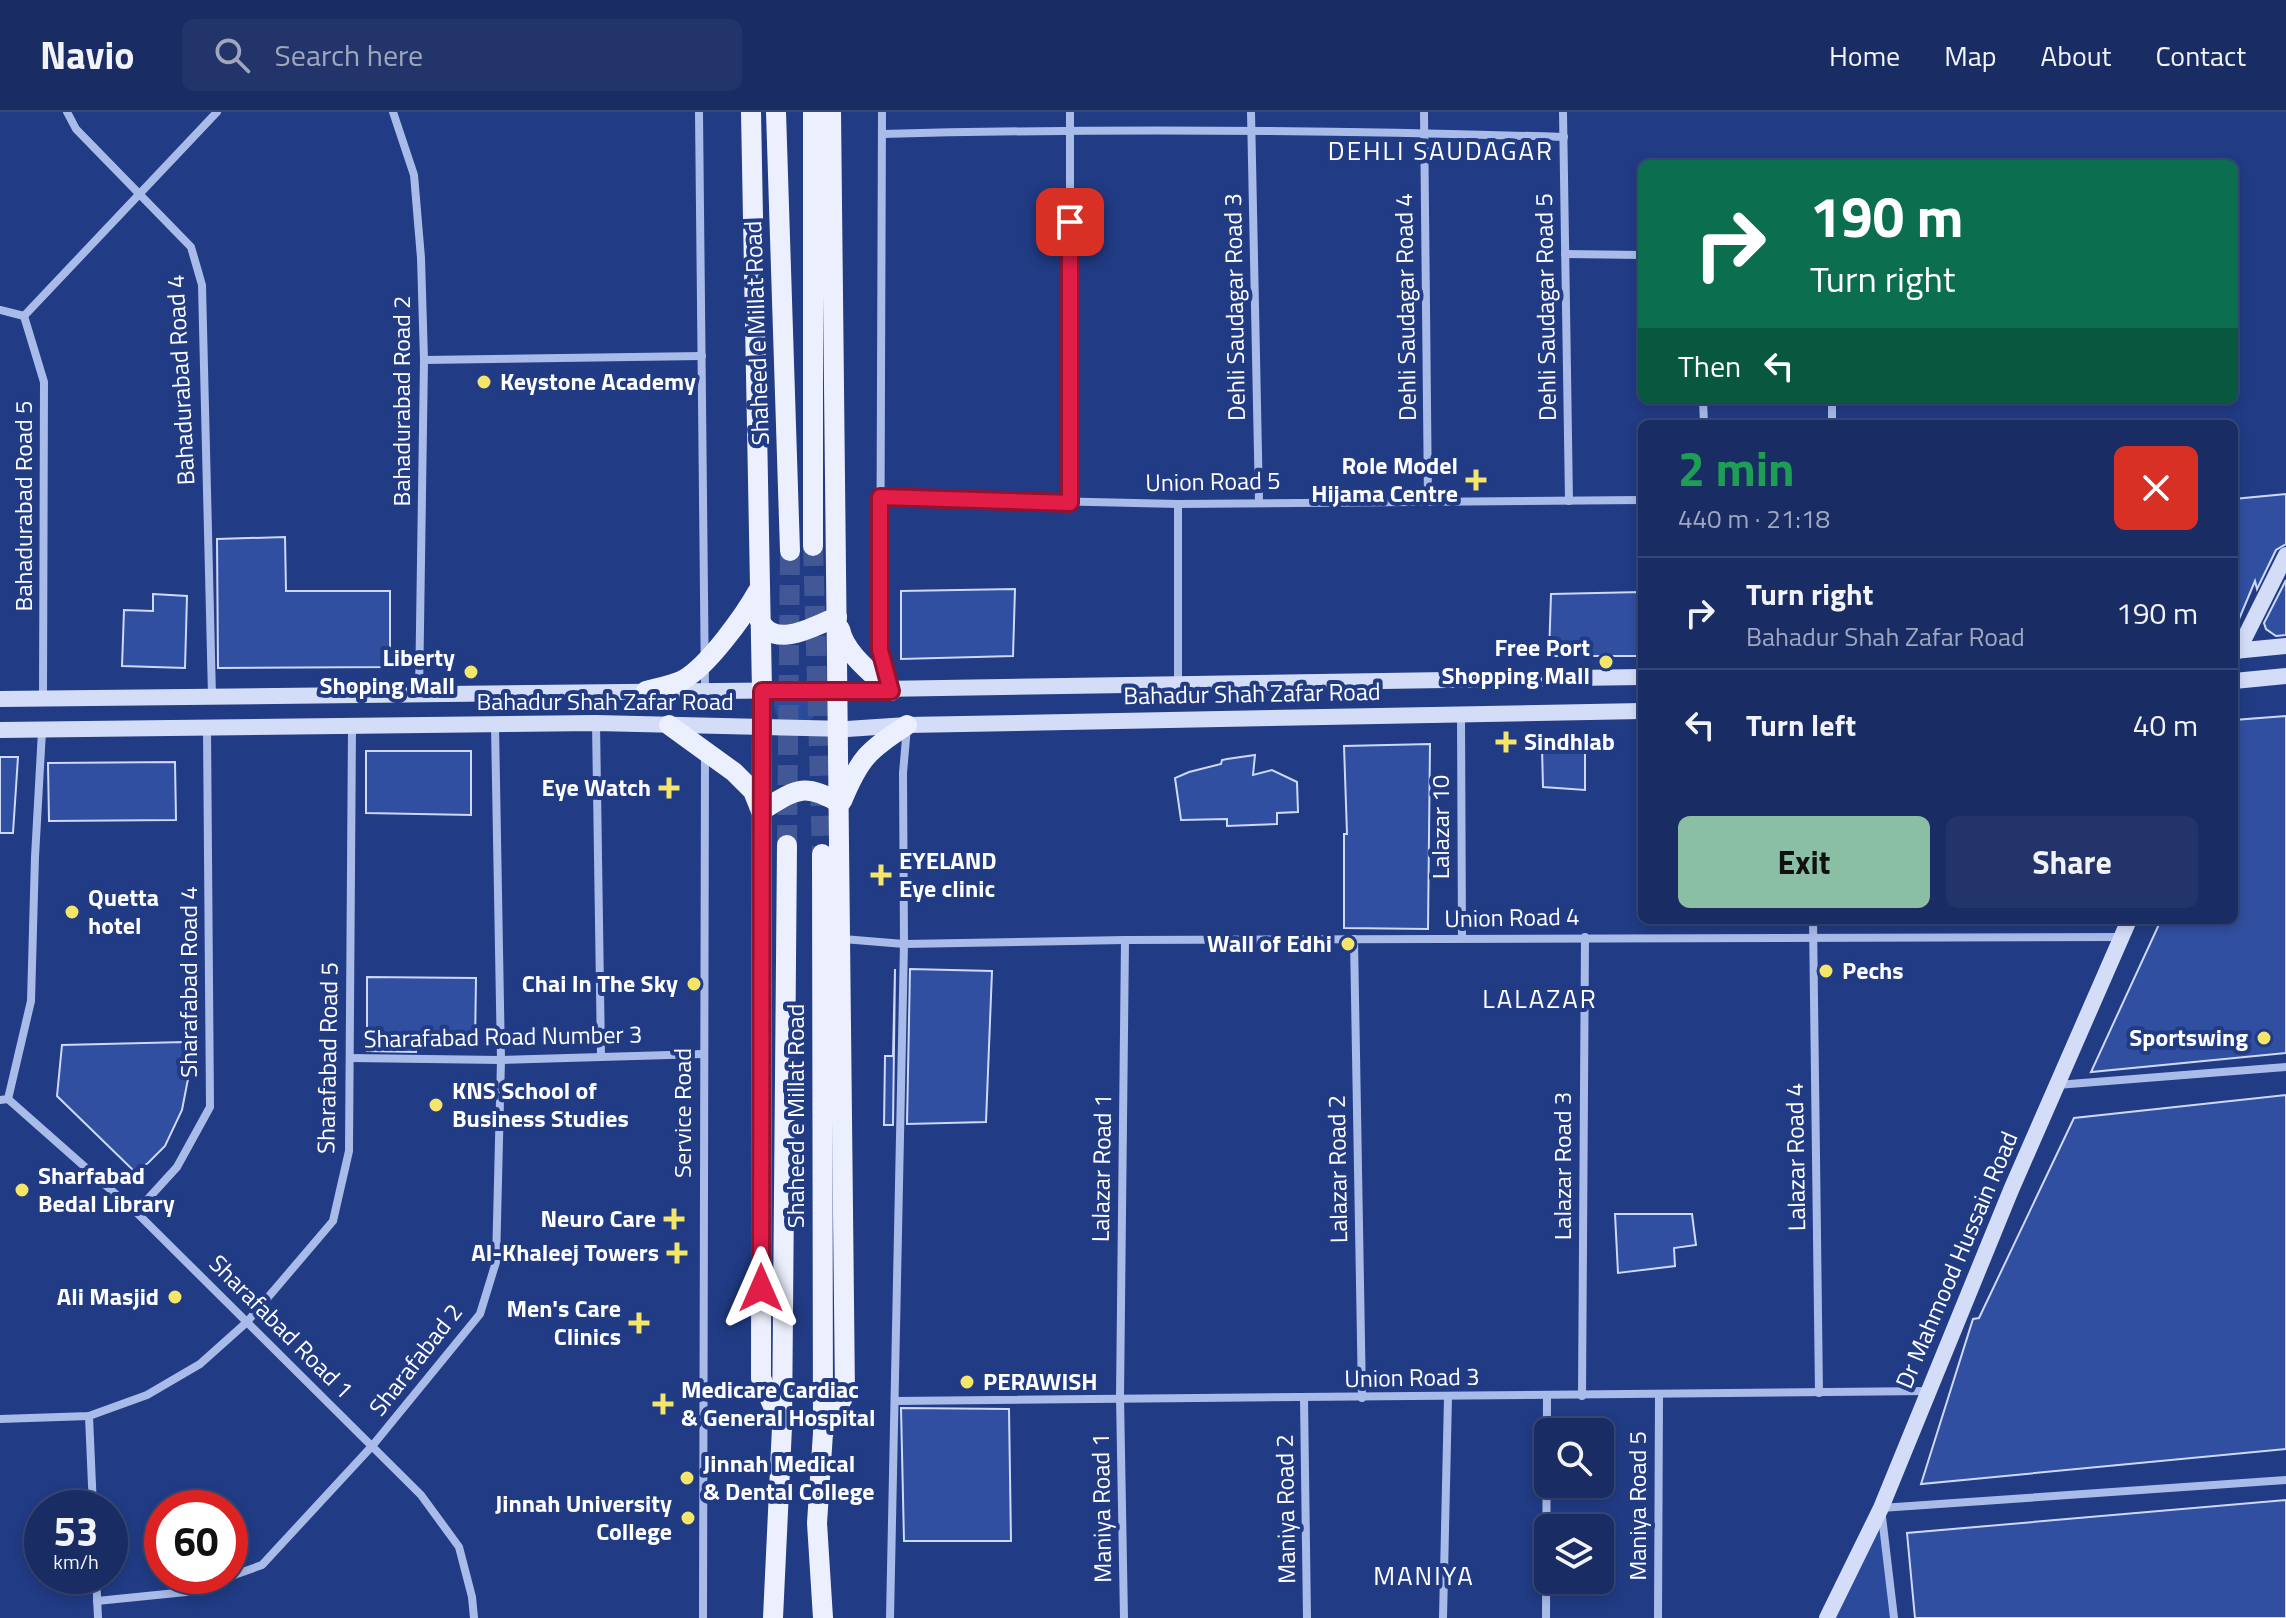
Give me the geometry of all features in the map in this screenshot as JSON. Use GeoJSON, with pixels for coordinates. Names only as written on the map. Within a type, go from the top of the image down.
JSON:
{"type":"FeatureCollection","features":[{"type":"Feature","properties":{"kind":"main road"},"geometry":{"type":"LineString","coordinates":[[751,112],[762,691],[761,1378],[782,1427]]}},
{"type":"Feature","properties":{"kind":"main road","name":"Shaheed e Millat Road"},"geometry":{"type":"LineString","coordinates":[[776,112],[790,551]]}},
{"type":"Feature","properties":{"kind":"main road"},"geometry":{"type":"LineString","coordinates":[[813,112],[813,546]]}},
{"type":"Feature","properties":{"kind":"main road"},"geometry":{"type":"LineString","coordinates":[[823,1433],[845,1394],[831,112]]}},
{"type":"Feature","properties":{"kind":"main road"},"geometry":{"type":"LineString","coordinates":[[646,691],[682,680],[705,660],[736,624],[759,587]]}},
{"type":"Feature","properties":{"kind":"main road"},"geometry":{"type":"LineString","coordinates":[[759,619],[768,631],[782,636],[837,611]]}},
{"type":"Feature","properties":{"kind":"main road"},"geometry":{"type":"LineString","coordinates":[[837,611],[842,637],[859,662],[891,691]]}},
{"type":"Feature","properties":{"kind":"main road"},"geometry":{"type":"LineString","coordinates":[[669,725],[734,772],[753,791],[761,811]]}},
{"type":"Feature","properties":{"kind":"main road"},"geometry":{"type":"LineString","coordinates":[[839,806],[860,761],[907,725]]}},
{"type":"Feature","properties":{"kind":"main road"},"geometry":{"type":"LineString","coordinates":[[761,811],[793,791],[803,789],[819,791],[839,806]]}},
{"type":"Feature","properties":{"kind":"main road","name":"Shaheed e Millat Road"},"geometry":{"type":"LineString","coordinates":[[773,1618],[782,1427],[787,845]]}},
{"type":"Feature","properties":{"kind":"main road","name":"Shaheed e Millat Road"},"geometry":{"type":"LineString","coordinates":[[822,854],[823,1433],[817,1523],[823,1618]]}},
{"type":"Feature","properties":{"kind":"street","name":"Bahadurabad Road 4"},"geometry":{"type":"LineString","coordinates":[[67,112],[76,129],[191,247],[202,285],[212,696]]}},
{"type":"Feature","properties":{"kind":"street"},"geometry":{"type":"LineString","coordinates":[[0,310],[24,316],[217,112]]}},
{"type":"Feature","properties":{"kind":"street","name":"Bahadurabad Road 2"},"geometry":{"type":"LineString","coordinates":[[393,112],[414,175],[421,258],[424,360],[419,694]]}},
{"type":"Feature","properties":{"kind":"street"},"geometry":{"type":"LineString","coordinates":[[699,112],[705,690]]}},
{"type":"Feature","properties":{"kind":"street"},"geometry":{"type":"LineString","coordinates":[[882,112],[880,650],[891,691]]}},
{"type":"Feature","properties":{"kind":"street"},"geometry":{"type":"LineString","coordinates":[[1070,112],[1070,503]]}},
{"type":"Feature","properties":{"kind":"street","name":"Dehli Saudagar Road 3"},"geometry":{"type":"LineString","coordinates":[[1251,112],[1259,502]]}},
{"type":"Feature","properties":{"kind":"street","name":"Dehli Saudagar Road 4"},"geometry":{"type":"LineString","coordinates":[[1424,112],[1428,501]]}},
{"type":"Feature","properties":{"kind":"street","name":"Dehli Saudagar Road 5"},"geometry":{"type":"LineString","coordinates":[[1563,112],[1569,501]]}},
{"type":"Feature","properties":{"kind":"street"},"geometry":{"type":"LineString","coordinates":[[882,134],[1070,129],[1564,137]]}},
{"type":"Feature","properties":{"kind":"street"},"geometry":{"type":"LineString","coordinates":[[1565,254],[1638,255]]}},
{"type":"Feature","properties":{"kind":"street","name":"Bahadurabad Road 5"},"geometry":{"type":"LineString","coordinates":[[24,316],[44,382],[43,699]]}},
{"type":"Feature","properties":{"kind":"street"},"geometry":{"type":"LineString","coordinates":[[424,360],[702,356]]}},
{"type":"Feature","properties":{"kind":"street","name":"Union Road 5"},"geometry":{"type":"LineString","coordinates":[[880,497],[1178,504],[1638,500]]}},
{"type":"Feature","properties":{"kind":"street"},"geometry":{"type":"LineString","coordinates":[[1178,504],[1178,685]]}},
{"type":"Feature","properties":{"kind":"street"},"geometry":{"type":"LineString","coordinates":[[2238,647],[2286,555]]}},
{"type":"Feature","properties":{"kind":"street"},"geometry":{"type":"LineString","coordinates":[[2238,651],[2286,646]]}},
{"type":"Feature","properties":{"kind":"street"},"geometry":{"type":"LineString","coordinates":[[2238,681],[2286,676]]}},
{"type":"Feature","properties":{"kind":"street","name":"Bahadur Shah Zafar Road"},"geometry":{"type":"LineString","coordinates":[[0,699],[705,690],[891,691],[1638,677]]}},
{"type":"Feature","properties":{"kind":"street","name":"Bahadur Shah Zafar Road"},"geometry":{"type":"LineString","coordinates":[[0,730],[596,723],[838,728],[1638,711]]}},
{"type":"Feature","properties":{"kind":"street","name":"Lalazar 10"},"geometry":{"type":"LineString","coordinates":[[1461,715],[1462,939]]}},
{"type":"Feature","properties":{"kind":"street"},"geometry":{"type":"LineString","coordinates":[[596,723],[601,1055]]}},
{"type":"Feature","properties":{"kind":"street"},"geometry":{"type":"LineString","coordinates":[[890,1618],[904,944],[903,773],[907,725]]}},
{"type":"Feature","properties":{"kind":"street","name":"Sharafabad 2"},"geometry":{"type":"LineString","coordinates":[[97,1601],[186,1592],[262,1565],[373,1445],[480,1314],[496,1262],[501,1060],[495,726]]}},
{"type":"Feature","properties":{"kind":"street","name":"Sharafabad Road 5"},"geometry":{"type":"LineString","coordinates":[[0,1419],[89,1416],[147,1395],[200,1364],[247,1322],[333,1221],[349,1151],[352,727]]}},
{"type":"Feature","properties":{"kind":"street","name":"Sharafabad Road 4"},"geometry":{"type":"LineString","coordinates":[[136,1212],[177,1167],[210,1107],[207,728]]}},
{"type":"Feature","properties":{"kind":"street"},"geometry":{"type":"LineString","coordinates":[[4,1099],[31,1001],[42,731]]}},
{"type":"Feature","properties":{"kind":"street","name":"Service Road"},"geometry":{"type":"LineString","coordinates":[[703,1618],[705,752]]}},
{"type":"Feature","properties":{"kind":"street","name":"Lalazar Road 4"},"geometry":{"type":"LineString","coordinates":[[1813,924],[1819,1393]]}},
{"type":"Feature","properties":{"kind":"street","name":"Dr Mahmood Hussain Road"},"geometry":{"type":"LineString","coordinates":[[1827,1618],[1881,1508],[2127,924]]}},
{"type":"Feature","properties":{"kind":"street","name":"Union Road 4"},"geometry":{"type":"LineString","coordinates":[[840,939],[904,944],[1585,937],[2121,937]]}},
{"type":"Feature","properties":{"kind":"street","name":"Lalazar Road 3"},"geometry":{"type":"LineString","coordinates":[[1582,1396],[1585,937]]}},
{"type":"Feature","properties":{"kind":"street","name":"Lalazar Road 2"},"geometry":{"type":"LineString","coordinates":[[1354,939],[1362,1398]]}},
{"type":"Feature","properties":{"kind":"street","name":"Lalazar Road 1"},"geometry":{"type":"LineString","coordinates":[[1120,1397],[1125,940]]}},
{"type":"Feature","properties":{"kind":"street","name":"Sharafabad Road Number 3"},"geometry":{"type":"LineString","coordinates":[[350,1058],[501,1060],[703,1054]]}},
{"type":"Feature","properties":{"kind":"street"},"geometry":{"type":"LineString","coordinates":[[2057,1085],[2286,1067]]}},
{"type":"Feature","properties":{"kind":"street","name":"Sharafabad Road 1"},"geometry":{"type":"LineString","coordinates":[[4,1099],[136,1212],[421,1495],[459,1547],[474,1618]]}},
{"type":"Feature","properties":{"kind":"street","name":"Union Road 3"},"geometry":{"type":"LineString","coordinates":[[895,1401],[1929,1391]]}},
{"type":"Feature","properties":{"kind":"street","name":"Maniya Road 5"},"geometry":{"type":"LineString","coordinates":[[1658,1618],[1659,1394]]}},
{"type":"Feature","properties":{"kind":"street"},"geometry":{"type":"LineString","coordinates":[[1546,1618],[1547,1396]]}},
{"type":"Feature","properties":{"kind":"street","name":"Maniya Road 1"},"geometry":{"type":"LineString","coordinates":[[1120,1397],[1124,1618]]}},
{"type":"Feature","properties":{"kind":"street"},"geometry":{"type":"LineString","coordinates":[[1443,1618],[1448,1397]]}},
{"type":"Feature","properties":{"kind":"street","name":"Maniya Road 2"},"geometry":{"type":"LineString","coordinates":[[1304,1399],[1307,1618]]}},
{"type":"Feature","properties":{"kind":"street"},"geometry":{"type":"LineString","coordinates":[[89,1416],[92,1490]]}},
{"type":"Feature","properties":{"kind":"street"},"geometry":{"type":"LineString","coordinates":[[1894,1618],[1881,1508],[2286,1480]]}},
{"type":"Feature","properties":{"kind":"street"},"geometry":{"type":"LineString","coordinates":[[97,1594],[98,1618]]}},
{"type":"Feature","properties":{"kind":"shaded area"},"geometry":{"type":"Polygon","coordinates":[[[796,682],[812,688],[818,704],[812,720],[796,726],[780,720],[774,704],[780,688],[796,682]]]}},
{"type":"Feature","properties":{"kind":"shaded area"},"geometry":{"type":"Polygon","coordinates":[[[1881,1508],[1894,1618],[1836,1618],[1881,1508]]]}},
{"type":"Feature","properties":{"kind":"building"},"geometry":{"type":"Polygon","coordinates":[[[2286,494],[2286,544],[2276,550],[2257,589],[2255,581],[2238,621],[2238,499],[2286,494]]]}},
{"type":"Feature","properties":{"kind":"building"},"geometry":{"type":"Polygon","coordinates":[[[285,537],[286,591],[390,591],[390,667],[218,668],[217,539],[285,537]]]}},
{"type":"Feature","properties":{"kind":"building"},"geometry":{"type":"Polygon","coordinates":[[[2286,580],[2286,635],[2276,636],[2266,629],[2264,623],[2286,580]]]}},
{"type":"Feature","properties":{"kind":"building"},"geometry":{"type":"Polygon","coordinates":[[[1015,589],[1013,656],[901,659],[901,591],[1015,589]]]}},
{"type":"Feature","properties":{"kind":"building"},"geometry":{"type":"Polygon","coordinates":[[[1638,592],[1638,656],[1549,656],[1551,594],[1638,592]]]}},
{"type":"Feature","properties":{"kind":"building"},"geometry":{"type":"Polygon","coordinates":[[[153,594],[187,596],[185,668],[122,666],[124,610],[153,611],[153,594]]]}},
{"type":"Feature","properties":{"kind":"building"},"geometry":{"type":"Polygon","coordinates":[[[2286,716],[2286,1053],[2091,1072],[2159,924],[2238,924],[2238,720],[2286,716]]]}},
{"type":"Feature","properties":{"kind":"building"},"geometry":{"type":"Polygon","coordinates":[[[1430,744],[1428,929],[1344,928],[1344,834],[1347,834],[1344,746],[1430,744]]]}},
{"type":"Feature","properties":{"kind":"building"},"geometry":{"type":"Polygon","coordinates":[[[1585,746],[1585,790],[1543,787],[1542,748],[1585,746]]]}},
{"type":"Feature","properties":{"kind":"building"},"geometry":{"type":"Polygon","coordinates":[[[366,751],[471,751],[471,815],[366,813],[366,751]]]}},
{"type":"Feature","properties":{"kind":"building"},"geometry":{"type":"Polygon","coordinates":[[[1255,755],[1253,775],[1272,770],[1297,782],[1298,812],[1277,813],[1277,824],[1227,826],[1227,819],[1181,820],[1175,778],[1221,764],[1222,760],[1255,755]]]}},
{"type":"Feature","properties":{"kind":"building"},"geometry":{"type":"Polygon","coordinates":[[[0,757],[18,757],[13,833],[0,833],[0,757]]]}},
{"type":"Feature","properties":{"kind":"building"},"geometry":{"type":"Polygon","coordinates":[[[175,762],[176,820],[49,821],[48,763],[175,762]]]}},
{"type":"Feature","properties":{"kind":"building"},"geometry":{"type":"Polygon","coordinates":[[[895,969],[893,1125],[884,1125],[885,1056],[893,1056],[895,969]]]}},
{"type":"Feature","properties":{"kind":"building"},"geometry":{"type":"Polygon","coordinates":[[[910,969],[992,971],[986,1122],[907,1124],[910,969]]]}},
{"type":"Feature","properties":{"kind":"building"},"geometry":{"type":"Polygon","coordinates":[[[367,977],[476,978],[475,1046],[416,1046],[416,1052],[367,1051],[367,977]]]}},
{"type":"Feature","properties":{"kind":"building"},"geometry":{"type":"Polygon","coordinates":[[[185,1042],[188,1079],[182,1110],[165,1146],[135,1172],[57,1096],[62,1045],[185,1042]]]}},
{"type":"Feature","properties":{"kind":"building"},"geometry":{"type":"Polygon","coordinates":[[[2286,1095],[2286,1449],[1921,1484],[1973,1319],[1979,1318],[2074,1118],[2286,1095]]]}},
{"type":"Feature","properties":{"kind":"building"},"geometry":{"type":"Polygon","coordinates":[[[1615,1214],[1692,1214],[1696,1245],[1674,1248],[1675,1266],[1618,1273],[1615,1214]]]}},
{"type":"Feature","properties":{"kind":"building"},"geometry":{"type":"Polygon","coordinates":[[[901,1408],[1009,1409],[1011,1541],[904,1541],[901,1408]]]}},
{"type":"Feature","properties":{"kind":"building"},"geometry":{"type":"Polygon","coordinates":[[[2286,1500],[2286,1618],[1915,1618],[1907,1533],[2286,1500]]]}},
{"type":"Feature","properties":{"kind":"tunnel"},"geometry":{"type":"LineString","coordinates":[[813,546],[822,854]]}},
{"type":"Feature","properties":{"kind":"tunnel"},"geometry":{"type":"LineString","coordinates":[[787,845],[790,551]]}},
{"type":"Feature","properties":{"kind":"place","name":"Keystone Academy"},"geometry":{"type":"Point","coordinates":[484,382]}},
{"type":"Feature","properties":{"kind":"place","name":"Role Model Hijama Centre"},"geometry":{"type":"Point","coordinates":[1476,480]}},
{"type":"Feature","properties":{"kind":"place","name":"Free Port Shopping Mall"},"geometry":{"type":"Point","coordinates":[1606,662]}},
{"type":"Feature","properties":{"kind":"place","name":"Liberty Shoping Mall"},"geometry":{"type":"Point","coordinates":[471,672]}},
{"type":"Feature","properties":{"kind":"place","name":"Sindhlab"},"geometry":{"type":"Point","coordinates":[1506,742]}},
{"type":"Feature","properties":{"kind":"place","name":"Eye Watch"},"geometry":{"type":"Point","coordinates":[669,788]}},
{"type":"Feature","properties":{"kind":"place","name":"EYELAND Eye clinic"},"geometry":{"type":"Point","coordinates":[881,875]}},
{"type":"Feature","properties":{"kind":"place","name":"Quetta hotel"},"geometry":{"type":"Point","coordinates":[72,912]}},
{"type":"Feature","properties":{"kind":"place","name":"Wall of Edhi"},"geometry":{"type":"Point","coordinates":[1348,944]}},
{"type":"Feature","properties":{"kind":"place","name":"Pechs"},"geometry":{"type":"Point","coordinates":[1826,971]}},
{"type":"Feature","properties":{"kind":"place","name":"Chai In The Sky"},"geometry":{"type":"Point","coordinates":[694,984]}},
{"type":"Feature","properties":{"kind":"place","name":"Sportswing"},"geometry":{"type":"Point","coordinates":[2264,1038]}},
{"type":"Feature","properties":{"kind":"place","name":"KNS School of Business Studies"},"geometry":{"type":"Point","coordinates":[436,1105]}},
{"type":"Feature","properties":{"kind":"place","name":"Sharfabad Bedal Library"},"geometry":{"type":"Point","coordinates":[22,1190]}},
{"type":"Feature","properties":{"kind":"place","name":"Neuro Care"},"geometry":{"type":"Point","coordinates":[674,1219]}},
{"type":"Feature","properties":{"kind":"place","name":"Al-Khaleej Towers"},"geometry":{"type":"Point","coordinates":[677,1253]}},
{"type":"Feature","properties":{"kind":"place","name":"Ali Masjid"},"geometry":{"type":"Point","coordinates":[175,1297]}},
{"type":"Feature","properties":{"kind":"place","name":"Men's Care Clinics"},"geometry":{"type":"Point","coordinates":[639,1323]}},
{"type":"Feature","properties":{"kind":"place","name":"PERAWISH"},"geometry":{"type":"Point","coordinates":[967,1382]}},
{"type":"Feature","properties":{"kind":"place","name":"Medicare Cardiac & General Hospital"},"geometry":{"type":"Point","coordinates":[663,1404]}},
{"type":"Feature","properties":{"kind":"place","name":"Jinnah Medical & Dental College"},"geometry":{"type":"Point","coordinates":[687,1478]}},
{"type":"Feature","properties":{"kind":"place","name":"Jinnah University College"},"geometry":{"type":"Point","coordinates":[688,1518]}},
{"type":"Feature","properties":{"kind":"district","name":"DEHLI SAUDAGAR"},"geometry":{"type":"Point","coordinates":[1441,151]}},
{"type":"Feature","properties":{"kind":"district","name":"LALAZAR"},"geometry":{"type":"Point","coordinates":[1540,999]}},
{"type":"Feature","properties":{"kind":"district","name":"MANIYA"},"geometry":{"type":"Point","coordinates":[1424,1576]}},
{"type":"Feature","properties":{"kind":"route"},"geometry":{"type":"LineString","coordinates":[[761,1288],[762,691],[891,691],[880,650],[880,497],[1070,503],[1070,222]]}}]}
